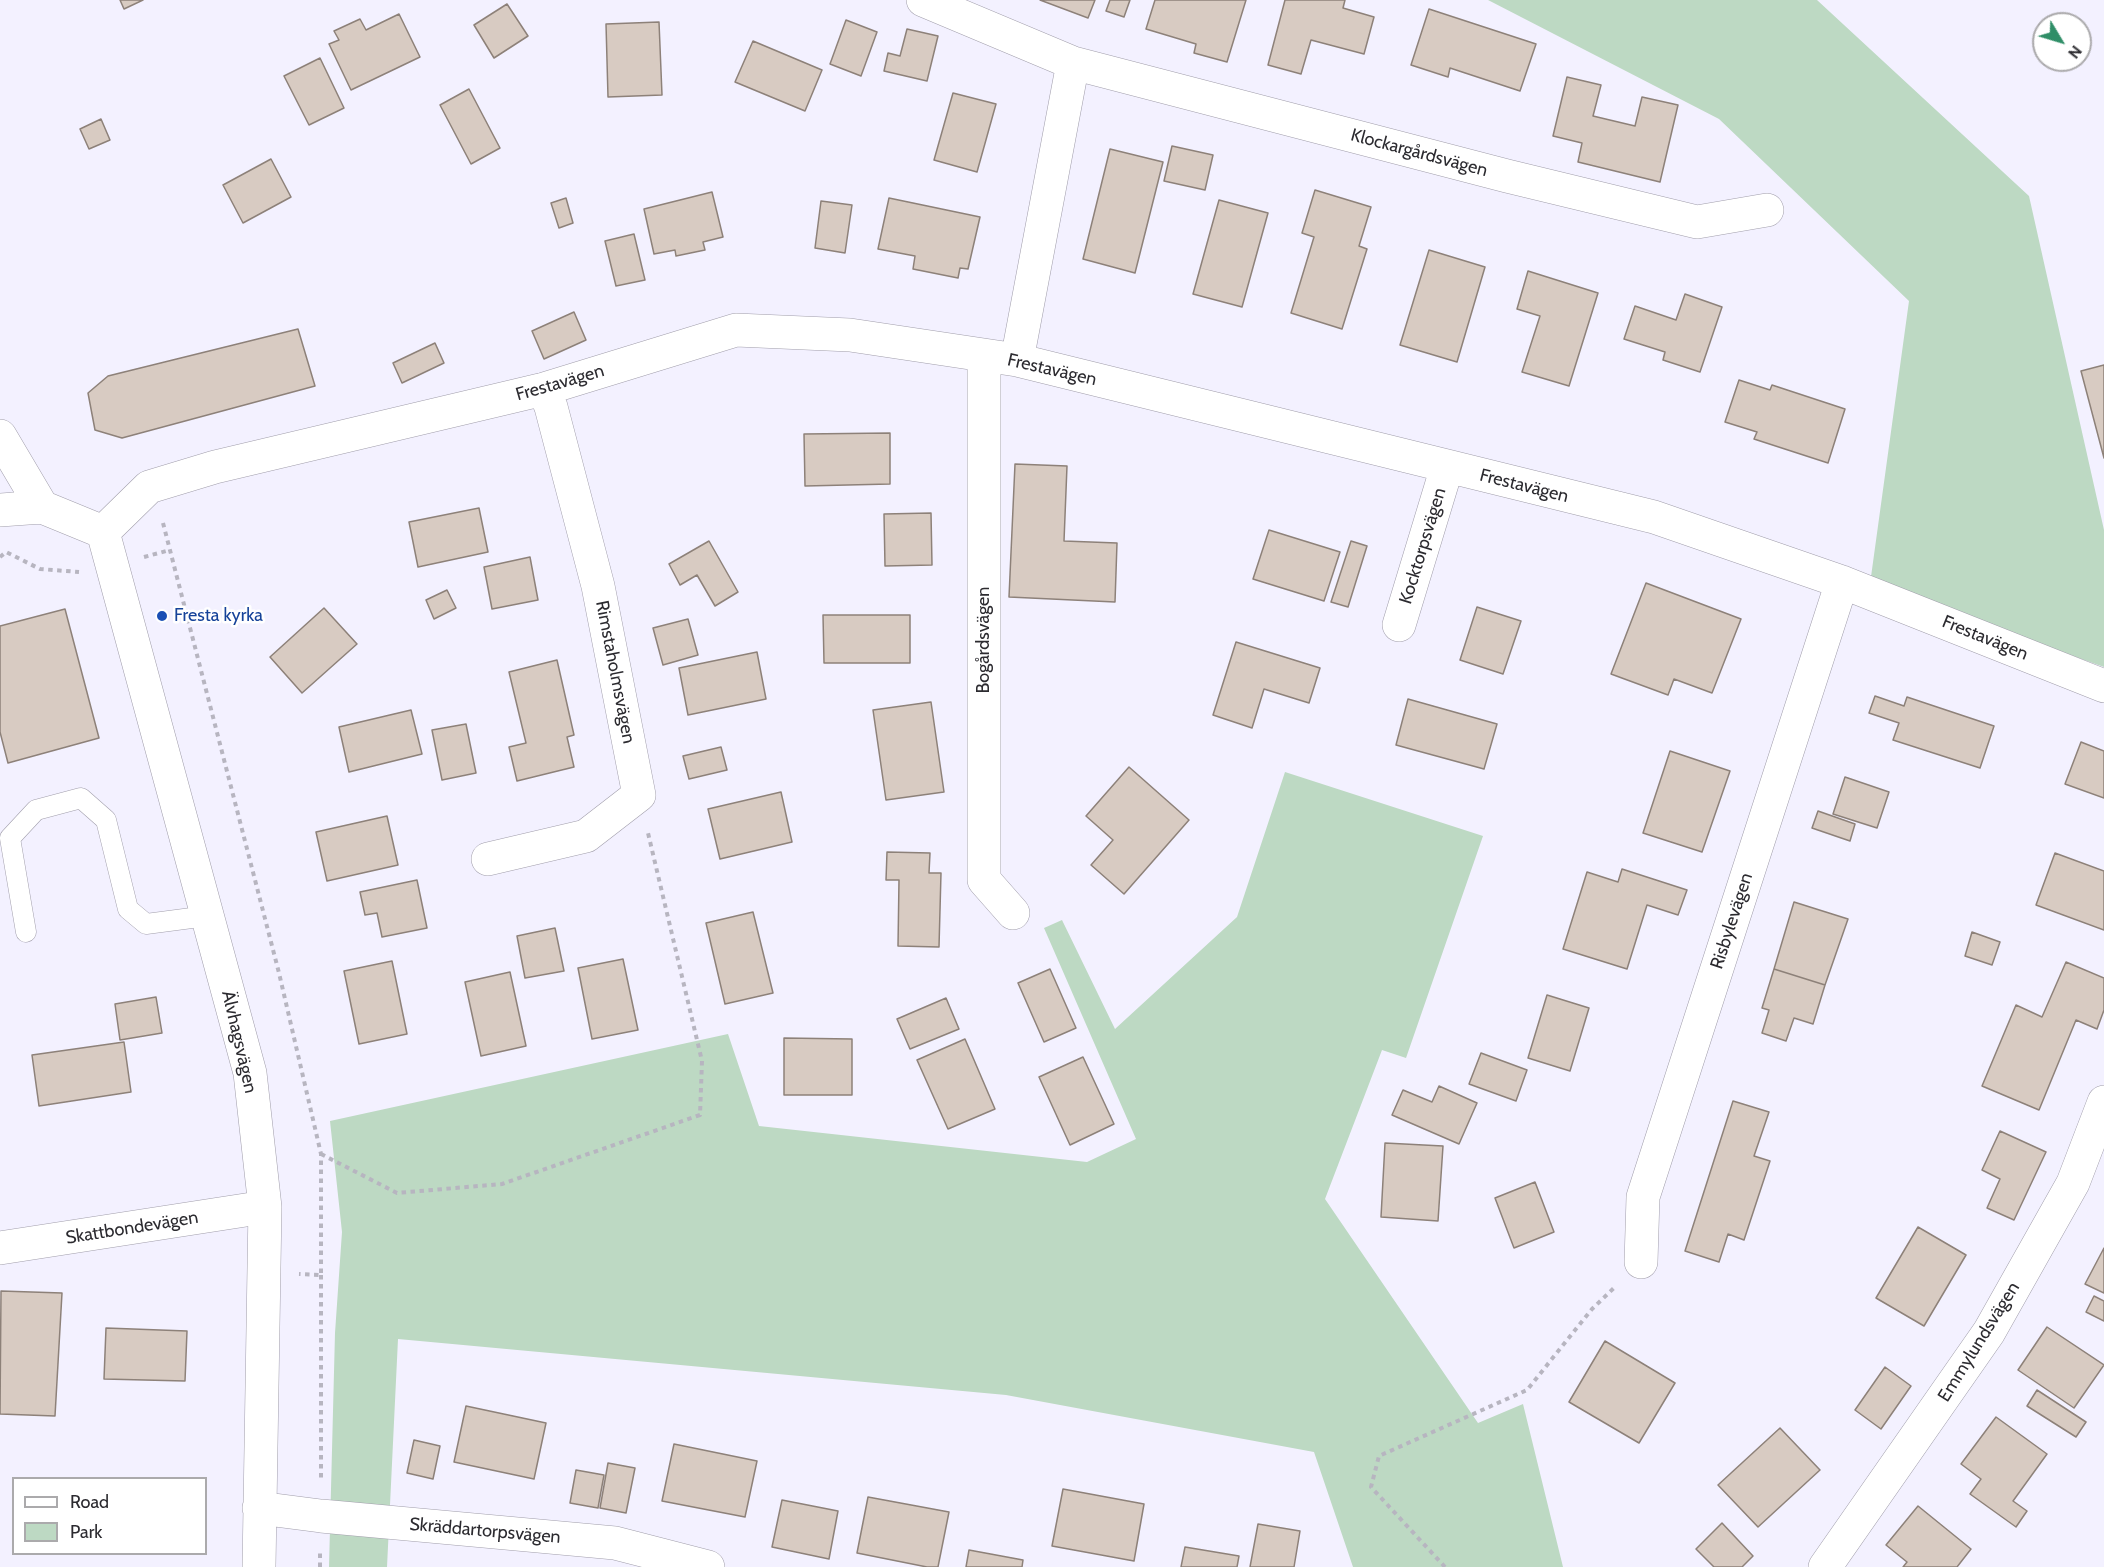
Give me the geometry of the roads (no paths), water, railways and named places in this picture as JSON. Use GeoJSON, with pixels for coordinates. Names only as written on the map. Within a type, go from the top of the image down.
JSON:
{"type":"FeatureCollection","features":[{"type":"Feature","properties":{"kind":"street","name":"Klockargårdsvägen"},"geometry":{"type":"LineString","coordinates":[[923,0],[1073,63],[1507,176],[1697,222],[1767,210]]}},
{"type":"Feature","properties":{"kind":"street"},"geometry":{"type":"LineString","coordinates":[[1017,360],[1073,63]]}},
{"type":"Feature","properties":{"kind":"street","name":"Frestavägen"},"geometry":{"type":"LineString","coordinates":[[103,532],[149,487],[215,467],[544,390],[736,330],[850,335],[1017,360],[1654,517],[1842,582],[2104,686]]}},
{"type":"Feature","properties":{"kind":"street","name":"Bogårdsvägen"},"geometry":{"type":"LineString","coordinates":[[984,356],[984,880],[1012,913]]}},
{"type":"Feature","properties":{"kind":"street","name":"Rimstaholmsvägen"},"geometry":{"type":"LineString","coordinates":[[488,859],[586,836],[639,795],[598,585],[551,407],[544,390]]}},
{"type":"Feature","properties":{"kind":"street"},"geometry":{"type":"LineString","coordinates":[[0,436],[42,507]]}},
{"type":"Feature","properties":{"kind":"street","name":"Kocktorpsvägen"},"geometry":{"type":"LineString","coordinates":[[1399,625],[1447,467]]}},
{"type":"Feature","properties":{"kind":"street"},"geometry":{"type":"LineString","coordinates":[[0,510],[42,507],[103,532]]}},
{"type":"Feature","properties":{"kind":"street","name":"Älvhagsvägen"},"geometry":{"type":"LineString","coordinates":[[103,532],[250,1073],[265,1207],[259,1567]]}},
{"type":"Feature","properties":{"kind":"street","name":"Risbylevägen"},"geometry":{"type":"LineString","coordinates":[[1641,1262],[1643,1197],[1842,582]]}},
{"type":"Feature","properties":{"kind":"street","name":"Emmylundsvägen"},"geometry":{"type":"LineString","coordinates":[[1825,1567],[1989,1332],[2073,1183],[2104,1102]]}},
{"type":"Feature","properties":{"kind":"street","name":"Skattbondevägen"},"geometry":{"type":"LineString","coordinates":[[0,1248],[265,1207]]}},
{"type":"Feature","properties":{"kind":"street","name":"Skräddartorpsvägen"},"geometry":{"type":"LineString","coordinates":[[259,1508],[615,1544],[708,1567]]}},
{"type":"Feature","properties":{"kind":"lane"},"geometry":{"type":"LineString","coordinates":[[26,932],[10,838],[36,810],[81,798],[106,820],[128,909],[146,924],[207,916]]}},
{"type":"Feature","properties":{"kind":"place","name":"Fresta kyrka"},"geometry":{"type":"Point","coordinates":[162,616]}}]}
